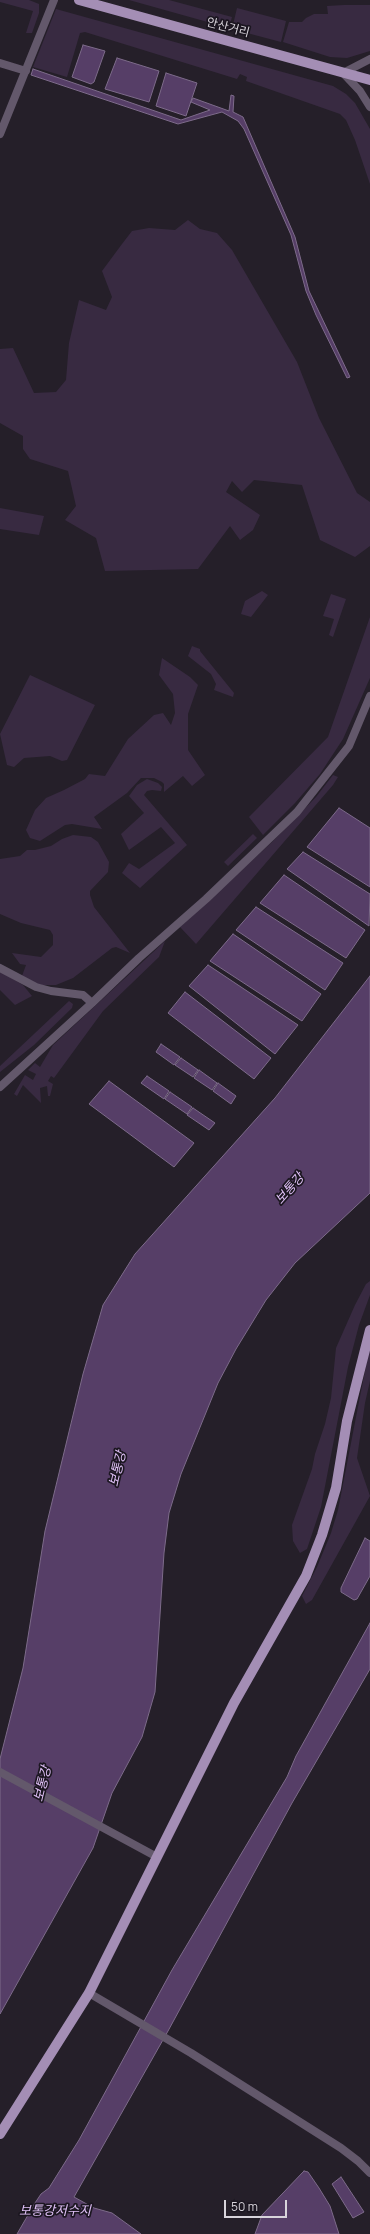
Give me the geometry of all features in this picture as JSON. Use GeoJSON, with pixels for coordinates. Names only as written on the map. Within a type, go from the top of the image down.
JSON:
{"type":"FeatureCollection","features":[{"type":"Feature","properties":{"kind":"main road","name":"안산거리"},"geometry":{"type":"LineString","coordinates":[[79,0],[370,80]]}},
{"type":"Feature","properties":{"kind":"main road"},"geometry":{"type":"LineString","coordinates":[[0,2134],[89,1993],[234,1703],[309,1570],[322,1535],[336,1488],[348,1421],[370,1330]]}},
{"type":"Feature","properties":{"kind":"street"},"geometry":{"type":"LineString","coordinates":[[0,134],[54,0]]}},
{"type":"Feature","properties":{"kind":"street"},"geometry":{"type":"LineString","coordinates":[[370,59],[343,73],[360,91],[370,107]]}},
{"type":"Feature","properties":{"kind":"street"},"geometry":{"type":"LineString","coordinates":[[0,63],[26,71]]}},
{"type":"Feature","properties":{"kind":"street"},"geometry":{"type":"LineString","coordinates":[[0,1087],[139,958],[206,899],[297,812],[349,746],[370,696]]}},
{"type":"Feature","properties":{"kind":"street"},"geometry":{"type":"LineString","coordinates":[[0,968],[36,987],[51,991],[84,995],[92,1003]]}},
{"type":"Feature","properties":{"kind":"street"},"geometry":{"type":"LineString","coordinates":[[0,1772],[157,1857]]}},
{"type":"Feature","properties":{"kind":"street"},"geometry":{"type":"LineString","coordinates":[[89,1993],[190,2053],[341,2148],[370,2173]]}},
{"type":"Feature","properties":{"kind":"shaded area"},"geometry":{"type":"Polygon","coordinates":[[[0,0],[29,0],[39,4],[39,13],[32,33],[26,33],[33,11],[0,2],[0,0]]]}},
{"type":"Feature","properties":{"kind":"shaded area"},"geometry":{"type":"Polygon","coordinates":[[[129,0],[169,0],[232,17],[229,28],[129,0]]]}},
{"type":"Feature","properties":{"kind":"shaded area"},"geometry":{"type":"Polygon","coordinates":[[[370,5],[370,51],[347,58],[330,57],[283,42],[289,22],[302,22],[314,14],[328,14],[327,6],[370,5]]]}},
{"type":"Feature","properties":{"kind":"shaded area"},"geometry":{"type":"Polygon","coordinates":[[[237,8],[286,21],[281,42],[232,29],[237,8]]]}},
{"type":"Feature","properties":{"kind":"shaded area"},"geometry":{"type":"Polygon","coordinates":[[[56,9],[333,86],[346,94],[355,103],[370,129],[370,184],[355,140],[346,120],[340,114],[246,81],[247,77],[240,74],[237,79],[85,32],[80,33],[67,77],[33,67],[56,9]]]}},
{"type":"Feature","properties":{"kind":"shaded area"},"geometry":{"type":"Polygon","coordinates":[[[188,220],[200,229],[217,233],[232,250],[297,362],[319,418],[357,493],[370,502],[370,546],[355,557],[320,540],[302,485],[254,480],[242,492],[232,481],[226,492],[260,515],[253,530],[240,540],[230,526],[198,569],[105,571],[96,538],[65,520],[76,506],[68,471],[30,459],[23,449],[23,436],[0,423],[0,349],[13,348],[34,393],[56,392],[66,380],[69,343],[79,300],[106,310],[112,297],[102,271],[132,231],[149,228],[175,230],[188,220]]]}},
{"type":"Feature","properties":{"kind":"shaded area"},"geometry":{"type":"Polygon","coordinates":[[[0,508],[44,516],[39,535],[0,529],[0,508]]]}},
{"type":"Feature","properties":{"kind":"shaded area"},"geometry":{"type":"Polygon","coordinates":[[[262,591],[268,595],[251,617],[241,614],[245,601],[262,591]]]}},
{"type":"Feature","properties":{"kind":"shaded area"},"geometry":{"type":"Polygon","coordinates":[[[331,594],[346,599],[333,637],[329,635],[334,619],[323,616],[331,594]]]}},
{"type":"Feature","properties":{"kind":"shaded area"},"geometry":{"type":"Polygon","coordinates":[[[370,617],[370,678],[343,739],[320,774],[295,803],[263,835],[249,817],[328,737],[370,617]]]}},
{"type":"Feature","properties":{"kind":"shaded area"},"geometry":{"type":"Polygon","coordinates":[[[192,646],[200,649],[200,651],[234,693],[233,697],[214,690],[216,684],[211,674],[188,656],[192,646]]]}},
{"type":"Feature","properties":{"kind":"shaded area"},"geometry":{"type":"Polygon","coordinates":[[[162,658],[190,677],[198,685],[188,714],[188,750],[205,775],[192,786],[183,776],[164,792],[164,784],[162,782],[154,778],[141,778],[127,793],[94,817],[102,829],[72,824],[65,825],[40,841],[30,838],[26,830],[35,810],[46,798],[85,779],[89,774],[105,776],[128,739],[154,715],[163,713],[171,725],[175,713],[173,694],[159,675],[162,658]]]}},
{"type":"Feature","properties":{"kind":"shaded area"},"geometry":{"type":"Polygon","coordinates":[[[30,675],[95,705],[67,760],[62,761],[50,756],[24,758],[14,767],[7,765],[0,734],[30,675]]]}},
{"type":"Feature","properties":{"kind":"shaded area"},"geometry":{"type":"Polygon","coordinates":[[[333,775],[338,777],[333,785],[196,944],[180,927],[272,842],[316,797],[333,775]]]}},
{"type":"Feature","properties":{"kind":"shaded area"},"geometry":{"type":"Polygon","coordinates":[[[147,779],[158,783],[162,787],[161,791],[147,791],[144,795],[187,845],[140,888],[122,873],[129,863],[139,869],[175,843],[161,827],[129,850],[121,834],[144,813],[129,796],[137,785],[147,779]]]}},
{"type":"Feature","properties":{"kind":"shaded area"},"geometry":{"type":"Polygon","coordinates":[[[253,834],[257,838],[228,866],[224,862],[253,834]]]}},
{"type":"Feature","properties":{"kind":"shaded area"},"geometry":{"type":"Polygon","coordinates":[[[73,835],[91,837],[98,842],[109,862],[108,872],[90,891],[90,895],[94,907],[130,953],[116,947],[112,948],[73,978],[56,985],[42,985],[33,983],[22,976],[26,965],[20,964],[12,953],[41,957],[53,945],[53,935],[50,930],[21,923],[0,914],[0,859],[20,856],[27,850],[35,850],[51,846],[62,839],[73,835]]]}},
{"type":"Feature","properties":{"kind":"shaded area"},"geometry":{"type":"Polygon","coordinates":[[[165,941],[159,957],[103,1011],[54,1078],[51,1076],[48,1081],[53,1084],[50,1096],[48,1096],[47,1086],[40,1088],[41,1103],[23,1085],[17,1096],[14,1094],[25,1075],[33,1080],[36,1074],[28,1070],[35,1063],[40,1067],[53,1045],[165,941]]]}},
{"type":"Feature","properties":{"kind":"shaded area"},"geometry":{"type":"Polygon","coordinates":[[[0,971],[23,985],[32,996],[15,1005],[0,990],[0,971]]]}},
{"type":"Feature","properties":{"kind":"shaded area"},"geometry":{"type":"Polygon","coordinates":[[[69,1001],[73,1004],[72,1008],[34,1045],[0,1072],[0,1066],[69,1001]]]}},
{"type":"Feature","properties":{"kind":"shaded area"},"geometry":{"type":"Polygon","coordinates":[[[370,1281],[370,1295],[359,1325],[348,1367],[321,1507],[307,1549],[300,1553],[293,1541],[292,1525],[312,1469],[315,1454],[325,1424],[331,1398],[336,1348],[355,1305],[366,1284],[370,1281]]]}},
{"type":"Feature","properties":{"kind":"shaded area"},"geometry":{"type":"Polygon","coordinates":[[[370,1345],[370,1381],[365,1403],[357,1458],[370,1496],[312,1600],[306,1604],[302,1596],[317,1567],[331,1533],[338,1510],[370,1345]]]}},
{"type":"Feature","properties":{"kind":"water"},"geometry":{"type":"Polygon","coordinates":[[[83,45],[105,51],[94,82],[91,84],[72,77],[83,45]]]}},
{"type":"Feature","properties":{"kind":"water"},"geometry":{"type":"Polygon","coordinates":[[[117,58],[159,71],[149,102],[105,89],[117,58]]]}},
{"type":"Feature","properties":{"kind":"water"},"geometry":{"type":"Polygon","coordinates":[[[33,69],[181,120],[210,110],[191,102],[193,98],[229,111],[231,95],[234,96],[233,112],[243,117],[295,237],[309,291],[350,377],[347,378],[316,315],[306,291],[291,235],[244,129],[238,121],[222,112],[178,124],[31,75],[33,69]]]}},
{"type":"Feature","properties":{"kind":"water"},"geometry":{"type":"Polygon","coordinates":[[[166,73],[197,83],[186,116],[156,106],[166,73]]]}},
{"type":"Feature","properties":{"kind":"water"},"geometry":{"type":"Polygon","coordinates":[[[339,808],[370,828],[370,887],[307,847],[339,808]]]}},
{"type":"Feature","properties":{"kind":"water"},"geometry":{"type":"Polygon","coordinates":[[[303,852],[370,894],[369,926],[287,869],[303,852]]]}},
{"type":"Feature","properties":{"kind":"water"},"geometry":{"type":"Polygon","coordinates":[[[284,875],[365,930],[346,958],[260,903],[284,875]]]}},
{"type":"Feature","properties":{"kind":"water"},"geometry":{"type":"Polygon","coordinates":[[[256,907],[343,963],[325,990],[236,930],[256,907]]]}},
{"type":"Feature","properties":{"kind":"water"},"geometry":{"type":"Polygon","coordinates":[[[233,934],[321,994],[302,1021],[210,961],[233,934]]]}},
{"type":"Feature","properties":{"kind":"water"},"geometry":{"type":"Polygon","coordinates":[[[208,965],[298,1025],[275,1054],[189,986],[208,965]]]}},
{"type":"Feature","properties":{"kind":"water","name":"보통강"},"geometry":{"type":"Polygon","coordinates":[[[370,976],[370,1193],[295,1263],[266,1300],[236,1349],[218,1383],[181,1474],[169,1513],[164,1553],[155,1692],[142,1737],[112,1793],[93,1848],[0,2014],[0,1759],[23,1668],[45,1531],[83,1374],[103,1305],[135,1254],[275,1098],[370,976]]]}},
{"type":"Feature","properties":{"kind":"water"},"geometry":{"type":"Polygon","coordinates":[[[185,992],[271,1058],[254,1079],[168,1013],[185,992]]]}},
{"type":"Feature","properties":{"kind":"water"},"geometry":{"type":"Polygon","coordinates":[[[161,1044],[180,1057],[174,1065],[156,1052],[161,1044]]]}},
{"type":"Feature","properties":{"kind":"water"},"geometry":{"type":"Polygon","coordinates":[[[181,1058],[198,1070],[193,1077],[175,1065],[181,1058]]]}},
{"type":"Feature","properties":{"kind":"water"},"geometry":{"type":"Polygon","coordinates":[[[199,1070],[217,1083],[212,1090],[194,1078],[199,1070]]]}},
{"type":"Feature","properties":{"kind":"water"},"geometry":{"type":"Polygon","coordinates":[[[147,1076],[169,1091],[164,1099],[141,1083],[147,1076]]]}},
{"type":"Feature","properties":{"kind":"water"},"geometry":{"type":"Polygon","coordinates":[[[109,1081],[194,1143],[174,1167],[89,1104],[109,1081]]]}},
{"type":"Feature","properties":{"kind":"water"},"geometry":{"type":"Polygon","coordinates":[[[218,1083],[236,1096],[231,1104],[213,1091],[218,1083]]]}},
{"type":"Feature","properties":{"kind":"water"},"geometry":{"type":"Polygon","coordinates":[[[170,1092],[192,1107],[187,1114],[165,1099],[170,1092]]]}},
{"type":"Feature","properties":{"kind":"water"},"geometry":{"type":"Polygon","coordinates":[[[193,1108],[215,1123],[209,1130],[187,1115],[193,1108]]]}},
{"type":"Feature","properties":{"kind":"water"},"geometry":{"type":"Polygon","coordinates":[[[365,1538],[370,1541],[370,1576],[357,1599],[354,1600],[341,1592],[341,1588],[365,1538]]]}},
{"type":"Feature","properties":{"kind":"water","name":"보통강저수지"},"geometry":{"type":"Polygon","coordinates":[[[370,1623],[370,1669],[292,1803],[168,2031],[74,2197],[94,2208],[112,2213],[141,2234],[17,2234],[35,2203],[41,2194],[49,2188],[79,2140],[172,1970],[287,1777],[296,1756],[370,1623]]]}},
{"type":"Feature","properties":{"kind":"water"},"geometry":{"type":"Polygon","coordinates":[[[304,2171],[308,2172],[330,2206],[339,2234],[255,2234],[262,2215],[304,2171]]]}},
{"type":"Feature","properties":{"kind":"water"},"geometry":{"type":"Polygon","coordinates":[[[341,2177],[364,2212],[353,2218],[332,2184],[341,2177]]]}}]}
